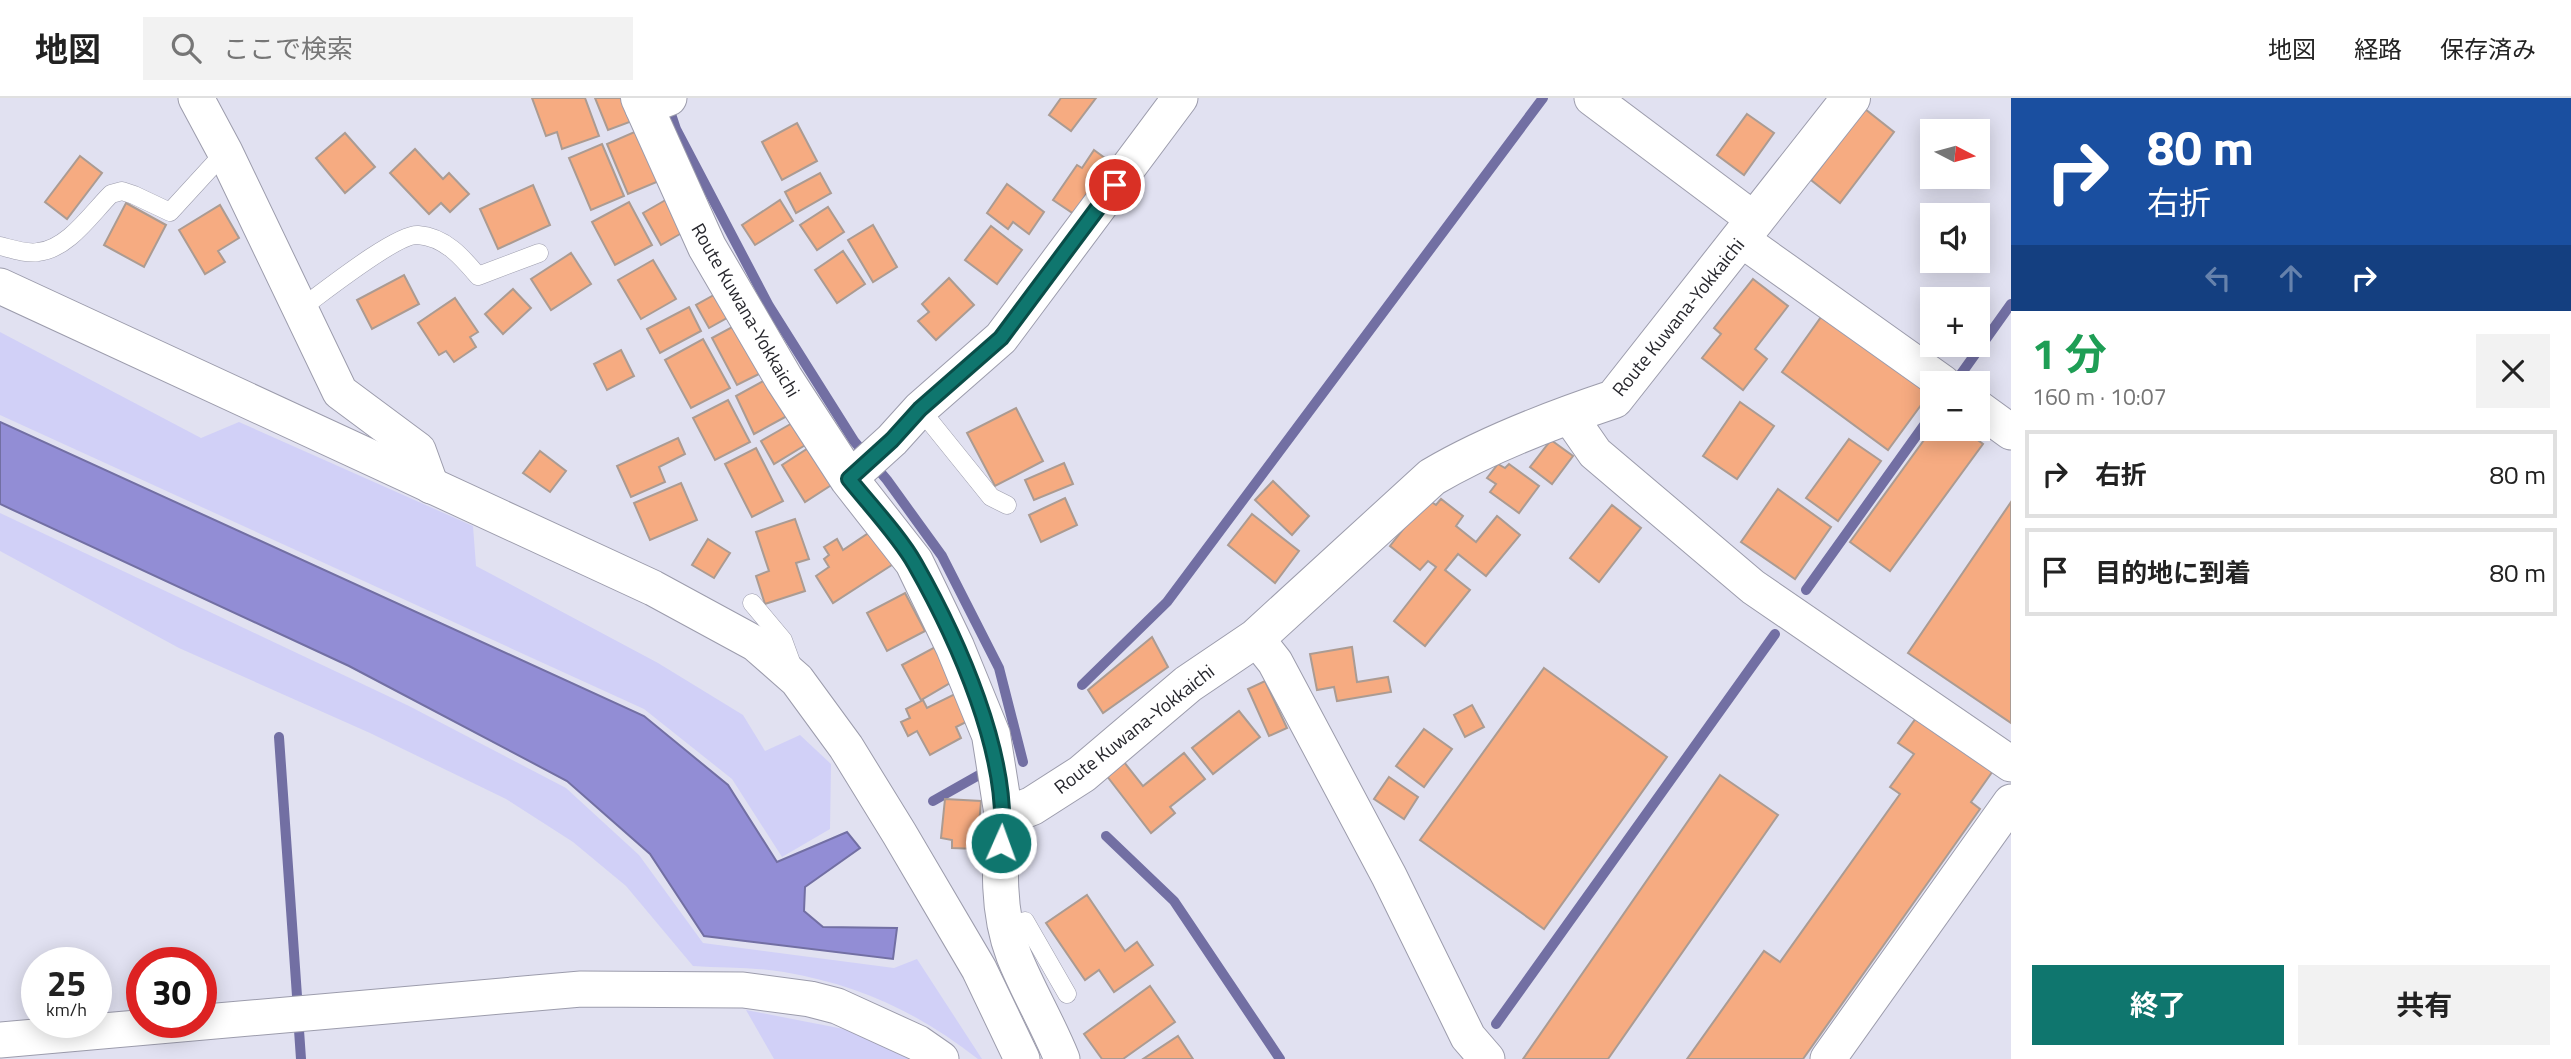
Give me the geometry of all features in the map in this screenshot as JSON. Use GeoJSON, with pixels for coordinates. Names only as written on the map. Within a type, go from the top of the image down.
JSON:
{"type":"FeatureCollection","features":[{"type":"Feature","properties":{"kind":"main road","name":"Route Kuwana-Yokkaichi"},"geometry":{"type":"LineString","coordinates":[[650,101],[707,247],[784,379],[849,479],[914,562],[956,647],[1018,811],[1082,774],[1188,684],[1256,638],[1432,477],[1463,458],[1568,414],[1614,399],[1851,98]]}},
{"type":"Feature","properties":{"kind":"street"},"geometry":{"type":"LineString","coordinates":[[196,98],[225,152],[340,392],[418,450],[431,486]]}},
{"type":"Feature","properties":{"kind":"street"},"geometry":{"type":"LineString","coordinates":[[849,479],[892,440],[920,409],[1001,338],[1180,98]]}},
{"type":"Feature","properties":{"kind":"street"},"geometry":{"type":"LineString","coordinates":[[1592,98],[1749,230],[1928,371]]}},
{"type":"Feature","properties":{"kind":"street"},"geometry":{"type":"LineString","coordinates":[[0,286],[653,588],[756,644],[797,680],[846,747],[900,833],[979,969],[1022,1059]]}},
{"type":"Feature","properties":{"kind":"street"},"geometry":{"type":"LineString","coordinates":[[1568,414],[1595,453],[1753,587],[2011,764]]}},
{"type":"Feature","properties":{"kind":"street"},"geometry":{"type":"LineString","coordinates":[[1990,417],[2011,432]]}},
{"type":"Feature","properties":{"kind":"street"},"geometry":{"type":"LineString","coordinates":[[1256,638],[1275,662],[1389,876],[1468,1037],[1487,1059]]}},
{"type":"Feature","properties":{"kind":"street"},"geometry":{"type":"LineString","coordinates":[[1828,1059],[2011,802]]}},
{"type":"Feature","properties":{"kind":"street"},"geometry":{"type":"LineString","coordinates":[[1018,811],[999,868],[1006,927],[1013,955],[1062,1059]]}},
{"type":"Feature","properties":{"kind":"street"},"geometry":{"type":"LineString","coordinates":[[0,1040],[580,989],[743,990],[810,999],[837,1006],[918,1043],[941,1059]]}},
{"type":"Feature","properties":{"kind":"lane"},"geometry":{"type":"LineString","coordinates":[[0,246],[29,252],[51,250],[63,243],[111,194],[122,191],[170,212],[225,152]]}},
{"type":"Feature","properties":{"kind":"lane"},"geometry":{"type":"LineString","coordinates":[[300,309],[397,240],[416,234],[457,251],[478,276],[539,253]]}},
{"type":"Feature","properties":{"kind":"lane"},"geometry":{"type":"LineString","coordinates":[[920,409],[991,497],[1007,505]]}},
{"type":"Feature","properties":{"kind":"lane"},"geometry":{"type":"LineString","coordinates":[[752,603],[783,640],[797,680]]}},
{"type":"Feature","properties":{"kind":"lane"},"geometry":{"type":"LineString","coordinates":[[1006,927],[1025,921],[1067,994]]}},
{"type":"Feature","properties":{"kind":"shaded area"},"geometry":{"type":"Polygon","coordinates":[[[0,332],[201,438],[239,422],[473,526],[476,566],[658,663],[743,715],[765,751],[800,735],[831,764],[830,829],[782,857],[732,779],[644,709],[0,415],[0,332]]]}},
{"type":"Feature","properties":{"kind":"shaded area"},"geometry":{"type":"Polygon","coordinates":[[[0,422],[644,716],[728,785],[777,862],[847,832],[860,848],[805,887],[804,911],[823,927],[897,928],[893,959],[704,936],[650,854],[567,781],[349,666],[0,504],[0,422]]]}},
{"type":"Feature","properties":{"kind":"shaded area"},"geometry":{"type":"Polygon","coordinates":[[[0,513],[409,706],[566,788],[639,855],[703,943],[894,968],[917,959],[982,1059],[978,1059],[910,1014],[838,984],[773,970],[693,966],[626,886],[573,842],[506,799],[370,733],[179,648],[0,551],[0,513]]]}},
{"type":"Feature","properties":{"kind":"shaded area"},"geometry":{"type":"Polygon","coordinates":[[[746,1010],[854,1031],[914,1059],[774,1059],[746,1010]]]}},
{"type":"Feature","properties":{"kind":"building"},"geometry":{"type":"Polygon","coordinates":[[[532,98],[585,98],[599,136],[562,149],[557,132],[546,136],[532,98]]]}},
{"type":"Feature","properties":{"kind":"building"},"geometry":{"type":"Polygon","coordinates":[[[595,98],[626,98],[635,120],[608,130],[595,98]]]}},
{"type":"Feature","properties":{"kind":"building"},"geometry":{"type":"Polygon","coordinates":[[[1061,98],[1096,98],[1071,131],[1049,115],[1061,98]]]}},
{"type":"Feature","properties":{"kind":"building"},"geometry":{"type":"Polygon","coordinates":[[[1865,109],[1894,132],[1840,203],[1811,180],[1865,109]]]}},
{"type":"Feature","properties":{"kind":"building"},"geometry":{"type":"Polygon","coordinates":[[[1747,114],[1774,133],[1744,175],[1717,155],[1747,114]]]}},
{"type":"Feature","properties":{"kind":"building"},"geometry":{"type":"Polygon","coordinates":[[[797,123],[817,161],[782,180],[762,142],[797,123]]]}},
{"type":"Feature","properties":{"kind":"building"},"geometry":{"type":"Polygon","coordinates":[[[639,130],[659,181],[628,194],[607,144],[639,130]]]}},
{"type":"Feature","properties":{"kind":"building"},"geometry":{"type":"Polygon","coordinates":[[[345,133],[375,167],[345,193],[316,158],[345,133]]]}},
{"type":"Feature","properties":{"kind":"building"},"geometry":{"type":"Polygon","coordinates":[[[602,144],[624,196],[591,210],[569,158],[602,144]]]}},
{"type":"Feature","properties":{"kind":"building"},"geometry":{"type":"Polygon","coordinates":[[[415,149],[443,179],[449,173],[469,194],[450,212],[441,203],[429,214],[390,173],[415,149]]]}},
{"type":"Feature","properties":{"kind":"building"},"geometry":{"type":"Polygon","coordinates":[[[1094,150],[1109,161],[1074,214],[1053,200],[1077,165],[1082,168],[1094,150]]]}},
{"type":"Feature","properties":{"kind":"building"},"geometry":{"type":"Polygon","coordinates":[[[80,156],[102,173],[67,219],[45,202],[80,156]]]}},
{"type":"Feature","properties":{"kind":"building"},"geometry":{"type":"Polygon","coordinates":[[[820,173],[831,193],[796,213],[785,192],[820,173]]]}},
{"type":"Feature","properties":{"kind":"building"},"geometry":{"type":"Polygon","coordinates":[[[1007,184],[1044,212],[1029,234],[1013,222],[1008,229],[987,213],[1007,184]]]}},
{"type":"Feature","properties":{"kind":"building"},"geometry":{"type":"Polygon","coordinates":[[[533,185],[550,225],[498,249],[480,209],[533,185]]]}},
{"type":"Feature","properties":{"kind":"building"},"geometry":{"type":"Polygon","coordinates":[[[669,198],[687,230],[661,245],[643,213],[669,198]]]}},
{"type":"Feature","properties":{"kind":"building"},"geometry":{"type":"Polygon","coordinates":[[[780,200],[793,221],[755,245],[742,225],[780,200]]]}},
{"type":"Feature","properties":{"kind":"building"},"geometry":{"type":"Polygon","coordinates":[[[629,202],[652,245],[615,265],[592,222],[629,202]]]}},
{"type":"Feature","properties":{"kind":"building"},"geometry":{"type":"Polygon","coordinates":[[[126,203],[166,225],[144,267],[104,245],[126,203]]]}},
{"type":"Feature","properties":{"kind":"building"},"geometry":{"type":"Polygon","coordinates":[[[220,205],[239,238],[218,251],[225,262],[205,274],[179,230],[220,205]]]}},
{"type":"Feature","properties":{"kind":"building"},"geometry":{"type":"Polygon","coordinates":[[[828,207],[844,232],[817,250],[800,225],[828,207]]]}},
{"type":"Feature","properties":{"kind":"building"},"geometry":{"type":"Polygon","coordinates":[[[873,225],[897,267],[873,282],[848,240],[873,225]]]}},
{"type":"Feature","properties":{"kind":"building"},"geometry":{"type":"Polygon","coordinates":[[[991,226],[1022,250],[997,284],[965,260],[991,226]]]}},
{"type":"Feature","properties":{"kind":"building"},"geometry":{"type":"Polygon","coordinates":[[[843,251],[865,284],[837,303],[815,270],[843,251]]]}},
{"type":"Feature","properties":{"kind":"building"},"geometry":{"type":"Polygon","coordinates":[[[571,253],[591,284],[551,310],[531,279],[571,253]]]}},
{"type":"Feature","properties":{"kind":"building"},"geometry":{"type":"Polygon","coordinates":[[[653,260],[676,299],[641,319],[618,280],[653,260]]]}},
{"type":"Feature","properties":{"kind":"building"},"geometry":{"type":"Polygon","coordinates":[[[404,275],[419,304],[372,329],[357,300],[404,275]]]}},
{"type":"Feature","properties":{"kind":"building"},"geometry":{"type":"Polygon","coordinates":[[[949,278],[974,305],[936,340],[918,321],[929,312],[922,304],[949,278]]]}},
{"type":"Feature","properties":{"kind":"building"},"geometry":{"type":"Polygon","coordinates":[[[1753,279],[1788,306],[1755,349],[1767,359],[1743,390],[1702,358],[1721,334],[1714,328],[1753,279]]]}},
{"type":"Feature","properties":{"kind":"building"},"geometry":{"type":"Polygon","coordinates":[[[513,289],[531,308],[503,334],[485,314],[513,289]]]}},
{"type":"Feature","properties":{"kind":"building"},"geometry":{"type":"Polygon","coordinates":[[[721,291],[734,314],[709,328],[696,305],[721,291]]]}},
{"type":"Feature","properties":{"kind":"building"},"geometry":{"type":"Polygon","coordinates":[[[455,298],[478,332],[470,337],[476,347],[454,362],[446,351],[439,355],[418,323],[455,298]]]}},
{"type":"Feature","properties":{"kind":"building"},"geometry":{"type":"Polygon","coordinates":[[[689,307],[701,331],[660,353],[647,329],[689,307]]]}},
{"type":"Feature","properties":{"kind":"building"},"geometry":{"type":"Polygon","coordinates":[[[1826,310],[1920,381],[1920,406],[1888,450],[1782,372],[1826,310]]]}},
{"type":"Feature","properties":{"kind":"building"},"geometry":{"type":"Polygon","coordinates":[[[734,326],[761,373],[737,385],[712,338],[734,326]]]}},
{"type":"Feature","properties":{"kind":"building"},"geometry":{"type":"Polygon","coordinates":[[[703,339],[730,388],[691,408],[665,360],[703,339]]]}},
{"type":"Feature","properties":{"kind":"building"},"geometry":{"type":"Polygon","coordinates":[[[621,350],[634,376],[607,390],[594,364],[621,350]]]}},
{"type":"Feature","properties":{"kind":"building"},"geometry":{"type":"Polygon","coordinates":[[[769,378],[787,416],[754,434],[736,396],[769,378]]]}},
{"type":"Feature","properties":{"kind":"building"},"geometry":{"type":"Polygon","coordinates":[[[728,400],[750,442],[715,460],[693,418],[728,400]]]}},
{"type":"Feature","properties":{"kind":"building"},"geometry":{"type":"Polygon","coordinates":[[[1740,402],[1774,426],[1737,479],[1703,456],[1740,402]]]}},
{"type":"Feature","properties":{"kind":"building"},"geometry":{"type":"Polygon","coordinates":[[[1016,408],[1043,461],[995,486],[967,433],[1016,408]]]}},
{"type":"Feature","properties":{"kind":"building"},"geometry":{"type":"Polygon","coordinates":[[[794,422],[807,444],[774,464],[761,441],[794,422]]]}},
{"type":"Feature","properties":{"kind":"building"},"geometry":{"type":"Polygon","coordinates":[[[678,438],[685,454],[659,467],[665,482],[631,497],[617,466],[678,438]]]}},
{"type":"Feature","properties":{"kind":"building"},"geometry":{"type":"Polygon","coordinates":[[[1849,439],[1881,461],[1838,521],[1806,498],[1849,439]]]}},
{"type":"Feature","properties":{"kind":"building"},"geometry":{"type":"Polygon","coordinates":[[[1551,440],[1573,456],[1552,484],[1530,467],[1551,440]]]}},
{"type":"Feature","properties":{"kind":"building"},"geometry":{"type":"Polygon","coordinates":[[[1923,441],[1979,441],[1983,444],[1890,571],[1850,542],[1923,441]]]}},
{"type":"Feature","properties":{"kind":"building"},"geometry":{"type":"Polygon","coordinates":[[[810,447],[833,484],[805,502],[782,465],[810,447]]]}},
{"type":"Feature","properties":{"kind":"building"},"geometry":{"type":"Polygon","coordinates":[[[756,448],[783,501],[752,517],[725,464],[756,448]]]}},
{"type":"Feature","properties":{"kind":"building"},"geometry":{"type":"Polygon","coordinates":[[[540,451],[566,471],[550,492],[523,473],[540,451]]]}},
{"type":"Feature","properties":{"kind":"building"},"geometry":{"type":"Polygon","coordinates":[[[1064,463],[1073,484],[1034,500],[1025,480],[1064,463]]]}},
{"type":"Feature","properties":{"kind":"building"},"geometry":{"type":"Polygon","coordinates":[[[1498,464],[1505,468],[1509,464],[1539,486],[1519,513],[1490,492],[1496,484],[1487,478],[1498,464]]]}},
{"type":"Feature","properties":{"kind":"building"},"geometry":{"type":"Polygon","coordinates":[[[1273,481],[1309,516],[1292,535],[1255,500],[1273,481]]]}},
{"type":"Feature","properties":{"kind":"building"},"geometry":{"type":"Polygon","coordinates":[[[681,483],[697,520],[650,540],[634,503],[681,483]]]}},
{"type":"Feature","properties":{"kind":"building"},"geometry":{"type":"Polygon","coordinates":[[[1778,489],[1831,527],[1795,579],[1741,542],[1778,489]]]}},
{"type":"Feature","properties":{"kind":"building"},"geometry":{"type":"Polygon","coordinates":[[[1065,498],[1077,525],[1041,542],[1029,515],[1065,498]]]}},
{"type":"Feature","properties":{"kind":"building"},"geometry":{"type":"Polygon","coordinates":[[[1427,499],[1436,505],[1441,499],[1463,516],[1456,526],[1476,542],[1497,516],[1520,535],[1486,576],[1458,554],[1445,570],[1470,590],[1425,646],[1394,621],[1436,567],[1428,561],[1420,570],[1390,546],[1427,499]]]}},
{"type":"Feature","properties":{"kind":"building"},"geometry":{"type":"Polygon","coordinates":[[[2011,502],[2011,723],[1908,653],[2011,502]]]}},
{"type":"Feature","properties":{"kind":"building"},"geometry":{"type":"Polygon","coordinates":[[[1612,505],[1641,528],[1599,582],[1570,558],[1612,505]]]}},
{"type":"Feature","properties":{"kind":"building"},"geometry":{"type":"Polygon","coordinates":[[[1252,514],[1299,551],[1275,583],[1228,545],[1252,514]]]}},
{"type":"Feature","properties":{"kind":"building"},"geometry":{"type":"Polygon","coordinates":[[[795,519],[809,559],[796,563],[805,591],[765,604],[756,576],[769,571],[756,532],[795,519]]]}},
{"type":"Feature","properties":{"kind":"building"},"geometry":{"type":"Polygon","coordinates":[[[876,528],[898,561],[833,603],[816,576],[829,567],[824,559],[829,555],[824,547],[837,539],[843,550],[876,528]]]}},
{"type":"Feature","properties":{"kind":"building"},"geometry":{"type":"Polygon","coordinates":[[[708,539],[730,553],[714,578],[692,565],[708,539]]]}},
{"type":"Feature","properties":{"kind":"building"},"geometry":{"type":"Polygon","coordinates":[[[905,593],[925,631],[887,651],[867,613],[905,593]]]}},
{"type":"Feature","properties":{"kind":"building"},"geometry":{"type":"Polygon","coordinates":[[[1152,637],[1168,667],[1103,713],[1088,690],[1152,637]]]}},
{"type":"Feature","properties":{"kind":"building"},"geometry":{"type":"Polygon","coordinates":[[[937,646],[955,680],[921,700],[902,665],[937,646]]]}},
{"type":"Feature","properties":{"kind":"building"},"geometry":{"type":"Polygon","coordinates":[[[1352,647],[1357,682],[1388,677],[1391,692],[1337,701],[1334,687],[1317,690],[1310,654],[1352,647]]]}},
{"type":"Feature","properties":{"kind":"building"},"geometry":{"type":"Polygon","coordinates":[[[1544,668],[1667,757],[1544,929],[1420,840],[1544,668]]]}},
{"type":"Feature","properties":{"kind":"building"},"geometry":{"type":"Polygon","coordinates":[[[1265,681],[1287,728],[1269,736],[1248,689],[1265,681]]]}},
{"type":"Feature","properties":{"kind":"building"},"geometry":{"type":"Polygon","coordinates":[[[959,692],[972,719],[956,727],[961,738],[930,755],[917,731],[908,736],[901,722],[910,718],[906,709],[923,700],[927,708],[959,692]]]}},
{"type":"Feature","properties":{"kind":"building"},"geometry":{"type":"Polygon","coordinates":[[[1472,705],[1484,727],[1465,737],[1454,715],[1472,705]]]}},
{"type":"Feature","properties":{"kind":"building"},"geometry":{"type":"Polygon","coordinates":[[[1239,711],[1260,737],[1213,774],[1192,748],[1239,711]]]}},
{"type":"Feature","properties":{"kind":"building"},"geometry":{"type":"Polygon","coordinates":[[[1919,714],[1995,768],[1971,802],[1980,809],[1803,1059],[1687,1059],[1764,951],[1780,962],[1900,794],[1890,787],[1914,754],[1898,743],[1919,714]]]}},
{"type":"Feature","properties":{"kind":"building"},"geometry":{"type":"Polygon","coordinates":[[[1424,729],[1452,749],[1424,787],[1396,766],[1424,729]]]}},
{"type":"Feature","properties":{"kind":"building"},"geometry":{"type":"Polygon","coordinates":[[[1184,753],[1205,779],[1170,807],[1175,813],[1151,833],[1103,771],[1120,757],[1143,786],[1184,753]]]}},
{"type":"Feature","properties":{"kind":"building"},"geometry":{"type":"Polygon","coordinates":[[[1720,775],[1778,815],[1608,1059],[1523,1059],[1720,775]]]}},
{"type":"Feature","properties":{"kind":"building"},"geometry":{"type":"Polygon","coordinates":[[[1389,777],[1418,797],[1404,819],[1374,799],[1389,777]]]}},
{"type":"Feature","properties":{"kind":"building"},"geometry":{"type":"Polygon","coordinates":[[[945,799],[981,801],[977,849],[952,848],[952,840],[941,838],[945,799]]]}},
{"type":"Feature","properties":{"kind":"building"},"geometry":{"type":"Polygon","coordinates":[[[1087,895],[1125,951],[1137,942],[1153,965],[1114,992],[1099,970],[1085,980],[1046,923],[1087,895]]]}},
{"type":"Feature","properties":{"kind":"building"},"geometry":{"type":"Polygon","coordinates":[[[1150,986],[1175,1022],[1123,1059],[1102,1059],[1084,1034],[1150,986]]]}},
{"type":"Feature","properties":{"kind":"building"},"geometry":{"type":"Polygon","coordinates":[[[1178,1036],[1193,1059],[1143,1059],[1178,1036]]]}},
{"type":"Feature","properties":{"kind":"waterway"},"geometry":{"type":"LineString","coordinates":[[1082,685],[1167,602],[1543,98]]}},
{"type":"Feature","properties":{"kind":"waterway"},"geometry":{"type":"LineString","coordinates":[[668,105],[676,129],[769,306],[854,441],[887,480],[942,556],[999,668],[1023,762]]}},
{"type":"Feature","properties":{"kind":"waterway"},"geometry":{"type":"LineString","coordinates":[[1963,371],[2011,304]]}},
{"type":"Feature","properties":{"kind":"waterway"},"geometry":{"type":"LineString","coordinates":[[1806,590],[1920,431]]}},
{"type":"Feature","properties":{"kind":"waterway"},"geometry":{"type":"LineString","coordinates":[[1496,1024],[1775,634]]}},
{"type":"Feature","properties":{"kind":"waterway"},"geometry":{"type":"LineString","coordinates":[[279,737],[297,996]]}},
{"type":"Feature","properties":{"kind":"waterway"},"geometry":{"type":"LineString","coordinates":[[933,801],[979,775]]}},
{"type":"Feature","properties":{"kind":"waterway"},"geometry":{"type":"LineString","coordinates":[[1106,836],[1174,901],[1280,1059]]}},
{"type":"Feature","properties":{"kind":"waterway"},"geometry":{"type":"LineString","coordinates":[[299,1030],[301,1059]]}},
{"type":"Feature","properties":{"kind":"route"},"geometry":{"type":"LineString","coordinates":[[1001,843],[1004,817],[991,735],[956,647],[914,562],[849,479],[892,440],[920,409],[1001,338],[1115,185]]}}]}
